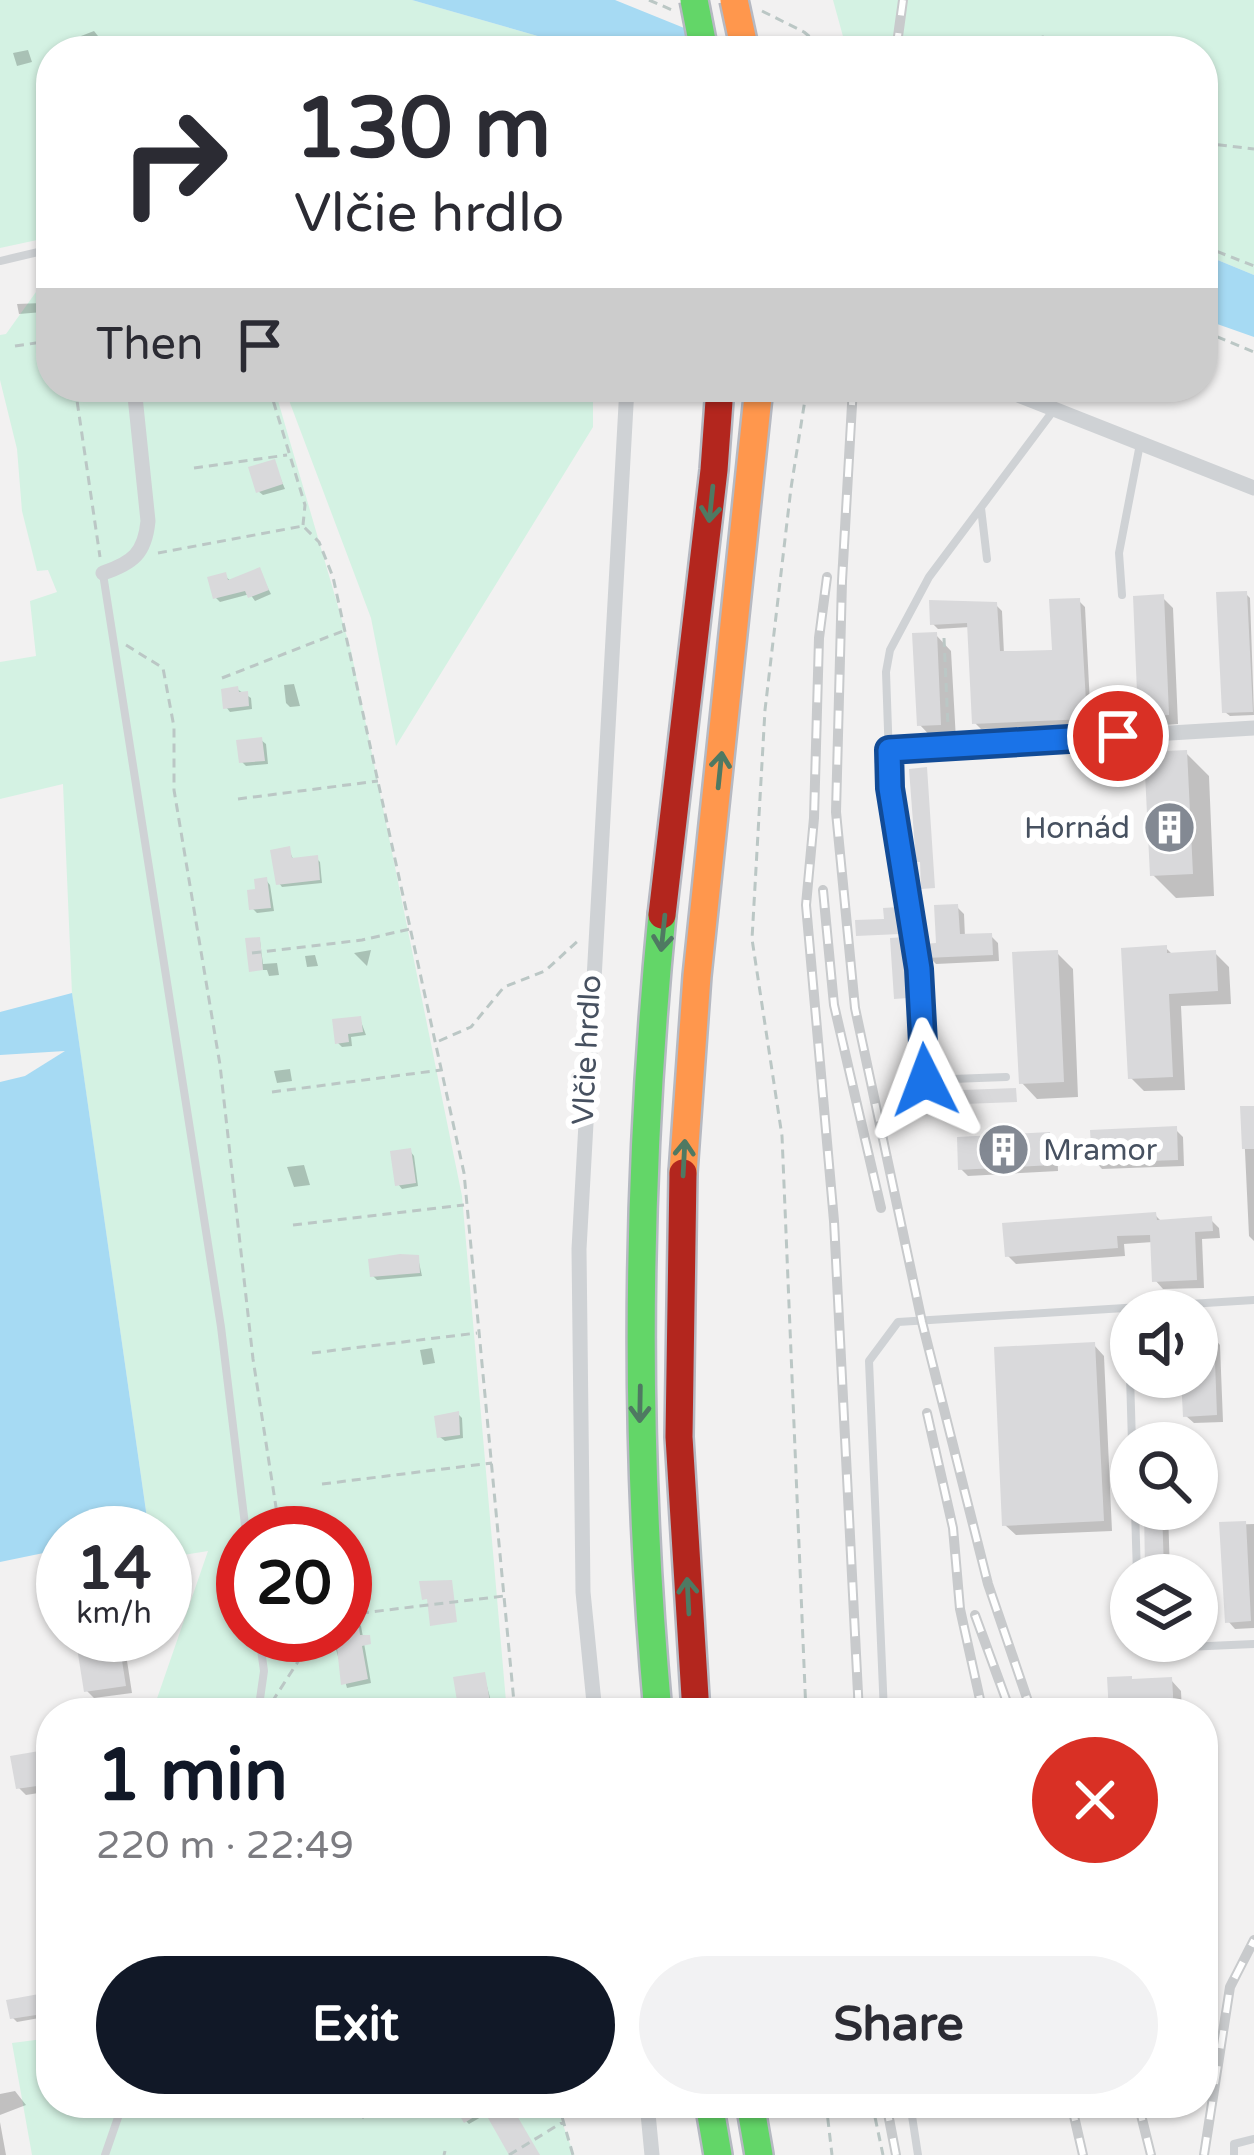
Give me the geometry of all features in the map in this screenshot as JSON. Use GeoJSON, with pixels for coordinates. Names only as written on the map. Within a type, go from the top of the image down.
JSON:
{"type":"FeatureCollection","features":[{"type":"Feature","properties":{"kind":"highway"},"geometry":{"type":"LineString","coordinates":[[694,0],[701,36]]}},
{"type":"Feature","properties":{"kind":"highway"},"geometry":{"type":"LineString","coordinates":[[734,0],[742,36]]}},
{"type":"Feature","properties":{"kind":"highway"},"geometry":{"type":"LineString","coordinates":[[657,1698],[639,1434],[646,1120],[718,402]]}},
{"type":"Feature","properties":{"kind":"highway"},"geometry":{"type":"LineString","coordinates":[[695,1698],[681,1456],[679,1275],[697,978],[757,402]]}},
{"type":"Feature","properties":{"kind":"highway"},"geometry":{"type":"LineString","coordinates":[[712,2118],[718,2155]]}},
{"type":"Feature","properties":{"kind":"highway"},"geometry":{"type":"LineString","coordinates":[[753,2118],[760,2155]]}},
{"type":"Feature","properties":{"kind":"street"},"geometry":{"type":"LineString","coordinates":[[103,573],[138,557],[146,541],[136,402]]}},
{"type":"Feature","properties":{"kind":"street","name":"Vlčie hrdlo"},"geometry":{"type":"LineString","coordinates":[[594,1698],[583,1592],[579,1249],[626,402]]}},
{"type":"Feature","properties":{"kind":"street"},"geometry":{"type":"LineString","coordinates":[[1035,402],[1254,488]]}},
{"type":"Feature","properties":{"kind":"street"},"geometry":{"type":"LineString","coordinates":[[889,750],[1254,728]]}},
{"type":"Feature","properties":{"kind":"street"},"geometry":{"type":"LineString","coordinates":[[648,2118],[652,2155]]}},
{"type":"Feature","properties":{"kind":"lane"},"geometry":{"type":"LineString","coordinates":[[0,261],[36,253]]}},
{"type":"Feature","properties":{"kind":"lane"},"geometry":{"type":"LineString","coordinates":[[926,1107],[919,969],[890,788],[886,672],[895,635],[928,577],[1054,410]]}},
{"type":"Feature","properties":{"kind":"lane"},"geometry":{"type":"LineString","coordinates":[[1122,596],[1118,553],[1140,444]]}},
{"type":"Feature","properties":{"kind":"lane"},"geometry":{"type":"LineString","coordinates":[[981,507],[987,559]]}},
{"type":"Feature","properties":{"kind":"lane"},"geometry":{"type":"LineString","coordinates":[[103,573],[243,1506]]}},
{"type":"Feature","properties":{"kind":"lane"},"geometry":{"type":"LineString","coordinates":[[925,1080],[1006,1077]]}},
{"type":"Feature","properties":{"kind":"lane"},"geometry":{"type":"LineString","coordinates":[[1218,1302],[1254,1300]]}},
{"type":"Feature","properties":{"kind":"lane"},"geometry":{"type":"LineString","coordinates":[[883,1698],[869,1361],[898,1322],[1110,1309]]}},
{"type":"Feature","properties":{"kind":"lane"},"geometry":{"type":"LineString","coordinates":[[1218,1645],[1254,1643]]}},
{"type":"Feature","properties":{"kind":"lane"},"geometry":{"type":"LineString","coordinates":[[261,1698],[263,1662]]}},
{"type":"Feature","properties":{"kind":"lane"},"geometry":{"type":"LineString","coordinates":[[105,2155],[118,2118]]}},
{"type":"Feature","properties":{"kind":"lane"},"geometry":{"type":"LineString","coordinates":[[912,2118],[918,2155]]}},
{"type":"Feature","properties":{"kind":"lane"},"geometry":{"type":"LineString","coordinates":[[1234,2155],[1234,2144],[1254,2140]]}},
{"type":"Feature","properties":{"kind":"path"},"geometry":{"type":"LineString","coordinates":[[753,0],[764,14],[809,36]]}},
{"type":"Feature","properties":{"kind":"path"},"geometry":{"type":"LineString","coordinates":[[1218,145],[1254,149]]}},
{"type":"Feature","properties":{"kind":"path"},"geometry":{"type":"LineString","coordinates":[[1218,252],[1254,266]]}},
{"type":"Feature","properties":{"kind":"path"},"geometry":{"type":"LineString","coordinates":[[1218,337],[1254,352]]}},
{"type":"Feature","properties":{"kind":"path"},"geometry":{"type":"LineString","coordinates":[[14,346],[36,343]]}},
{"type":"Feature","properties":{"kind":"path"},"geometry":{"type":"LineString","coordinates":[[77,402],[103,573]]}},
{"type":"Feature","properties":{"kind":"path"},"geometry":{"type":"LineString","coordinates":[[273,402],[305,505],[303,526]]}},
{"type":"Feature","properties":{"kind":"path"},"geometry":{"type":"LineString","coordinates":[[805,402],[765,710],[752,939],[782,1136],[805,1698]]}},
{"type":"Feature","properties":{"kind":"path"},"geometry":{"type":"LineString","coordinates":[[194,468],[289,454]]}},
{"type":"Feature","properties":{"kind":"path"},"geometry":{"type":"LineString","coordinates":[[138,557],[303,526]]}},
{"type":"Feature","properties":{"kind":"path"},"geometry":{"type":"LineString","coordinates":[[303,526],[319,542],[333,577],[464,1173],[514,1698]]}},
{"type":"Feature","properties":{"kind":"path"},"geometry":{"type":"LineString","coordinates":[[222,678],[345,630]]}},
{"type":"Feature","properties":{"kind":"path"},"geometry":{"type":"LineString","coordinates":[[114,638],[163,668],[174,728],[174,790],[220,1065],[276,1506]]}},
{"type":"Feature","properties":{"kind":"path"},"geometry":{"type":"LineString","coordinates":[[944,638],[948,747]]}},
{"type":"Feature","properties":{"kind":"path"},"geometry":{"type":"LineString","coordinates":[[238,799],[378,781]]}},
{"type":"Feature","properties":{"kind":"path"},"geometry":{"type":"LineString","coordinates":[[252,953],[362,940],[410,929]]}},
{"type":"Feature","properties":{"kind":"path"},"geometry":{"type":"LineString","coordinates":[[435,1042],[471,1027],[504,987],[545,971],[560,960],[566,947],[594,933]]}},
{"type":"Feature","properties":{"kind":"path"},"geometry":{"type":"LineString","coordinates":[[272,1092],[441,1070]]}},
{"type":"Feature","properties":{"kind":"path"},"geometry":{"type":"LineString","coordinates":[[293,1225],[466,1204]]}},
{"type":"Feature","properties":{"kind":"path"},"geometry":{"type":"LineString","coordinates":[[312,1353],[477,1333]]}},
{"type":"Feature","properties":{"kind":"path"},"geometry":{"type":"LineString","coordinates":[[322,1484],[492,1463]]}},
{"type":"Feature","properties":{"kind":"path"},"geometry":{"type":"LineString","coordinates":[[372,1612],[504,1596]]}},
{"type":"Feature","properties":{"kind":"path"},"geometry":{"type":"LineString","coordinates":[[274,1698],[298,1662]]}},
{"type":"Feature","properties":{"kind":"path"},"geometry":{"type":"LineString","coordinates":[[562,2118],[573,2155]]}},
{"type":"Feature","properties":{"kind":"path"},"geometry":{"type":"LineString","coordinates":[[828,2118],[832,2155]]}},
{"type":"Feature","properties":{"kind":"path"},"geometry":{"type":"LineString","coordinates":[[875,2118],[883,2155]]}},
{"type":"Feature","properties":{"kind":"path"},"geometry":{"type":"LineString","coordinates":[[509,2155],[563,2122]]}},
{"type":"Feature","properties":{"kind":"green space"},"geometry":{"type":"Polygon","coordinates":[[[0,0],[412,0],[538,36],[36,36],[36,240],[0,248],[0,0]]]}},
{"type":"Feature","properties":{"kind":"green space"},"geometry":{"type":"Polygon","coordinates":[[[833,0],[1254,0],[1254,275],[1218,260],[1218,36],[843,36],[833,0]]]}},
{"type":"Feature","properties":{"kind":"green space"},"geometry":{"type":"Polygon","coordinates":[[[36,292],[36,402],[278,402],[351,651],[462,1196],[506,1698],[157,1698],[170,1662],[192,1662],[192,1597],[208,1551],[192,1554],[192,1506],[145,1506],[72,994],[63,784],[0,799],[0,662],[36,656],[30,601],[57,592],[48,570],[37,571],[0,380],[0,335],[6,334],[36,292]]]}},
{"type":"Feature","properties":{"kind":"green space"},"geometry":{"type":"Polygon","coordinates":[[[290,402],[593,402],[593,427],[396,746],[371,618],[290,402]]]}},
{"type":"Feature","properties":{"kind":"green space"},"geometry":{"type":"Polygon","coordinates":[[[36,2040],[36,2118],[560,2118],[574,2155],[32,2155],[12,2043],[36,2040]]]}},
{"type":"Feature","properties":{"kind":"water"},"geometry":{"type":"Polygon","coordinates":[[[412,0],[615,0],[704,36],[538,36],[412,0]]]}},
{"type":"Feature","properties":{"kind":"water"},"geometry":{"type":"Polygon","coordinates":[[[1218,260],[1254,275],[1254,337],[1218,324],[1218,260]]]}},
{"type":"Feature","properties":{"kind":"water"},"geometry":{"type":"Polygon","coordinates":[[[72,993],[145,1506],[36,1506],[36,1555],[0,1562],[0,1012],[72,993]]]}},
{"type":"Feature","properties":{"kind":"pier"},"geometry":{"type":"Polygon","coordinates":[[[65,1051],[25,1076],[0,1082],[0,1055],[65,1051]]]}},
{"type":"Feature","properties":{"kind":"building"},"geometry":{"type":"Polygon","coordinates":[[[275,459],[283,484],[256,493],[248,467],[275,459]]]}},
{"type":"Feature","properties":{"kind":"building"},"geometry":{"type":"Polygon","coordinates":[[[260,567],[269,590],[248,598],[245,591],[213,599],[207,577],[226,572],[228,580],[260,567]]]}},
{"type":"Feature","properties":{"kind":"building"},"geometry":{"type":"Polygon","coordinates":[[[1247,591],[1253,712],[1222,713],[1216,592],[1247,591]]]}},
{"type":"Feature","properties":{"kind":"building"},"geometry":{"type":"Polygon","coordinates":[[[1164,594],[1169,715],[1138,717],[1133,596],[1164,594]]]}},
{"type":"Feature","properties":{"kind":"building"},"geometry":{"type":"Polygon","coordinates":[[[1080,598],[1087,719],[972,724],[967,623],[930,625],[929,600],[997,602],[1000,651],[1014,651],[1052,650],[1049,599],[1080,598]]]}},
{"type":"Feature","properties":{"kind":"building"},"geometry":{"type":"Polygon","coordinates":[[[937,632],[941,725],[917,726],[912,633],[937,632]]]}},
{"type":"Feature","properties":{"kind":"building"},"geometry":{"type":"Polygon","coordinates":[[[238,686],[239,692],[248,691],[249,706],[223,709],[221,689],[238,686]]]}},
{"type":"Feature","properties":{"kind":"building"},"geometry":{"type":"Polygon","coordinates":[[[262,737],[265,761],[239,763],[236,740],[262,737]]]}},
{"type":"Feature","properties":{"kind":"building","name":"Hornád"},"geometry":{"type":"Polygon","coordinates":[[[1187,750],[1193,874],[1150,876],[1144,752],[1187,750]]]}},
{"type":"Feature","properties":{"kind":"building"},"geometry":{"type":"Polygon","coordinates":[[[927,767],[935,888],[921,889],[909,769],[927,767]]]}},
{"type":"Feature","properties":{"kind":"building"},"geometry":{"type":"Polygon","coordinates":[[[290,846],[292,858],[318,855],[320,880],[276,885],[270,850],[290,846]]]}},
{"type":"Feature","properties":{"kind":"building"},"geometry":{"type":"Polygon","coordinates":[[[267,877],[271,908],[249,910],[247,890],[255,889],[254,879],[267,877]]]}},
{"type":"Feature","properties":{"kind":"building"},"geometry":{"type":"Polygon","coordinates":[[[958,904],[960,934],[992,933],[993,955],[926,958],[923,944],[936,943],[934,905],[958,904]]]}},
{"type":"Feature","properties":{"kind":"building"},"geometry":{"type":"Polygon","coordinates":[[[899,907],[900,934],[856,936],[855,920],[884,919],[883,908],[899,907]]]}},
{"type":"Feature","properties":{"kind":"building"},"geometry":{"type":"Polygon","coordinates":[[[260,937],[263,970],[249,972],[245,938],[260,937]]]}},
{"type":"Feature","properties":{"kind":"building"},"geometry":{"type":"Polygon","coordinates":[[[906,937],[908,998],[894,999],[890,938],[906,937]]]}},
{"type":"Feature","properties":{"kind":"building"},"geometry":{"type":"Polygon","coordinates":[[[1167,945],[1167,953],[1216,950],[1218,991],[1169,994],[1173,1077],[1128,1079],[1121,948],[1167,945]]]}},
{"type":"Feature","properties":{"kind":"building"},"geometry":{"type":"Polygon","coordinates":[[[1058,950],[1064,1082],[1019,1084],[1012,952],[1058,950]]]}},
{"type":"Feature","properties":{"kind":"building"},"geometry":{"type":"Polygon","coordinates":[[[361,1016],[363,1032],[348,1034],[349,1042],[335,1044],[332,1019],[361,1016]]]}},
{"type":"Feature","properties":{"kind":"building"},"geometry":{"type":"Polygon","coordinates":[[[1016,1088],[1017,1102],[937,1105],[936,1091],[1016,1088]]]}},
{"type":"Feature","properties":{"kind":"building"},"geometry":{"type":"Polygon","coordinates":[[[1240,1106],[1254,1106],[1254,1149],[1242,1149],[1240,1106]]]}},
{"type":"Feature","properties":{"kind":"building"},"geometry":{"type":"Polygon","coordinates":[[[1177,1126],[1178,1160],[1092,1163],[1090,1130],[1177,1126]]]}},
{"type":"Feature","properties":{"kind":"building","name":"Mramor"},"geometry":{"type":"Polygon","coordinates":[[[1050,1132],[1052,1165],[958,1170],[957,1137],[1050,1132]]]}},
{"type":"Feature","properties":{"kind":"building"},"geometry":{"type":"Polygon","coordinates":[[[411,1148],[416,1183],[395,1186],[390,1151],[411,1148]]]}},
{"type":"Feature","properties":{"kind":"building"},"geometry":{"type":"Polygon","coordinates":[[[1156,1212],[1157,1220],[1212,1216],[1213,1231],[1195,1232],[1197,1280],[1152,1282],[1150,1235],[1117,1236],[1118,1248],[1005,1257],[1002,1223],[1156,1212]]]}},
{"type":"Feature","properties":{"kind":"building"},"geometry":{"type":"Polygon","coordinates":[[[419,1255],[420,1273],[370,1277],[368,1259],[419,1255]]]}},
{"type":"Feature","properties":{"kind":"building"},"geometry":{"type":"Polygon","coordinates":[[[1095,1342],[1104,1521],[1002,1526],[994,1347],[1095,1342]]]}},
{"type":"Feature","properties":{"kind":"building"},"geometry":{"type":"Polygon","coordinates":[[[1182,1398],[1216,1398],[1217,1415],[1183,1417],[1182,1398]]]}},
{"type":"Feature","properties":{"kind":"building"},"geometry":{"type":"Polygon","coordinates":[[[459,1411],[460,1435],[437,1438],[434,1416],[459,1411]]]}},
{"type":"Feature","properties":{"kind":"building"},"geometry":{"type":"Polygon","coordinates":[[[1246,1521],[1251,1621],[1225,1623],[1219,1522],[1246,1521]]]}},
{"type":"Feature","properties":{"kind":"building"},"geometry":{"type":"Polygon","coordinates":[[[1144,1530],[1163,1530],[1163,1554],[1145,1554],[1144,1530]]]}},
{"type":"Feature","properties":{"kind":"building"},"geometry":{"type":"Polygon","coordinates":[[[452,1580],[457,1622],[430,1626],[419,1581],[452,1580]]]}},
{"type":"Feature","properties":{"kind":"building"},"geometry":{"type":"Polygon","coordinates":[[[79,1662],[122,1662],[126,1686],[84,1692],[79,1662]]]}},
{"type":"Feature","properties":{"kind":"building"},"geometry":{"type":"Polygon","coordinates":[[[339,1662],[365,1662],[368,1679],[341,1685],[339,1662]]]}},
{"type":"Feature","properties":{"kind":"building"},"geometry":{"type":"Polygon","coordinates":[[[485,1672],[489,1698],[456,1698],[453,1677],[485,1672]]]}},
{"type":"Feature","properties":{"kind":"building"},"geometry":{"type":"Polygon","coordinates":[[[1107,1677],[1172,1677],[1173,1698],[1108,1698],[1107,1677]]]}},
{"type":"Feature","properties":{"kind":"building"},"geometry":{"type":"Polygon","coordinates":[[[36,1752],[36,1786],[16,1789],[10,1756],[36,1752]]]}},
{"type":"Feature","properties":{"kind":"building"},"geometry":{"type":"Polygon","coordinates":[[[36,1995],[36,2015],[10,2019],[6,2000],[36,1995]]]}},
{"type":"Feature","properties":{"kind":"building"},"geometry":{"type":"Polygon","coordinates":[[[488,2118],[518,2118],[540,2155],[509,2155],[488,2118]]]}},
{"type":"Feature","properties":{"kind":"railway"},"geometry":{"type":"LineString","coordinates":[[898,36],[903,0]]}},
{"type":"Feature","properties":{"kind":"railway"},"geometry":{"type":"LineString","coordinates":[[852,402],[836,812],[855,1008],[922,1322],[988,1584],[1027,1698]]}},
{"type":"Feature","properties":{"kind":"railway"},"geometry":{"type":"LineString","coordinates":[[827,577],[819,638],[814,818],[806,905],[834,1221],[858,1698]]}},
{"type":"Feature","properties":{"kind":"railway"},"geometry":{"type":"LineString","coordinates":[[823,890],[834,1005],[881,1208]]}},
{"type":"Feature","properties":{"kind":"railway"},"geometry":{"type":"LineString","coordinates":[[927,1413],[953,1528],[960,1609],[980,1698]]}},
{"type":"Feature","properties":{"kind":"railway"},"geometry":{"type":"LineString","coordinates":[[975,1615],[1005,1698]]}},
{"type":"Feature","properties":{"kind":"railway"},"geometry":{"type":"LineString","coordinates":[[1218,2065],[1230,1987],[1254,1940]]}},
{"type":"Feature","properties":{"kind":"railway"},"geometry":{"type":"LineString","coordinates":[[889,2118],[896,2155]]}},
{"type":"Feature","properties":{"kind":"railway"},"geometry":{"type":"LineString","coordinates":[[1074,2118],[1083,2155]]}},
{"type":"Feature","properties":{"kind":"railway"},"geometry":{"type":"LineString","coordinates":[[1142,2118],[1151,2155]]}},
{"type":"Feature","properties":{"kind":"railway"},"geometry":{"type":"LineString","coordinates":[[1204,2155],[1210,2118]]}},
{"type":"Feature","properties":{"kind":"traffic: fast"},"geometry":{"type":"LineString","coordinates":[[694,0],[701,36]]}},
{"type":"Feature","properties":{"kind":"traffic: fast"},"geometry":{"type":"LineString","coordinates":[[657,1698],[645,1514],[641,1314],[647,1114],[662,915]]}},
{"type":"Feature","properties":{"kind":"traffic: fast"},"geometry":{"type":"LineString","coordinates":[[712,2118],[718,2155]]}},
{"type":"Feature","properties":{"kind":"traffic: fast"},"geometry":{"type":"LineString","coordinates":[[753,2118],[759,2155]]}},
{"type":"Feature","properties":{"kind":"traffic: slow"},"geometry":{"type":"LineString","coordinates":[[734,0],[742,36]]}},
{"type":"Feature","properties":{"kind":"traffic: slow"},"geometry":{"type":"LineString","coordinates":[[683,1173],[697,976],[757,402]]}},
{"type":"Feature","properties":{"kind":"traffic: jam"},"geometry":{"type":"LineString","coordinates":[[662,915],[719,402]]}},
{"type":"Feature","properties":{"kind":"traffic: jam"},"geometry":{"type":"LineString","coordinates":[[683,1173],[679,1437],[695,1698]]}},
{"type":"Feature","properties":{"kind":"place","name":"Hornád"},"geometry":{"type":"Point","coordinates":[1169,828]}},
{"type":"Feature","properties":{"kind":"place","name":"Mramor"},"geometry":{"type":"Point","coordinates":[1004,1150]}},
{"type":"Feature","properties":{"kind":"route"},"geometry":{"type":"LineString","coordinates":[[925,1080],[919,969],[890,788],[889,750],[1118,736]]}}]}
